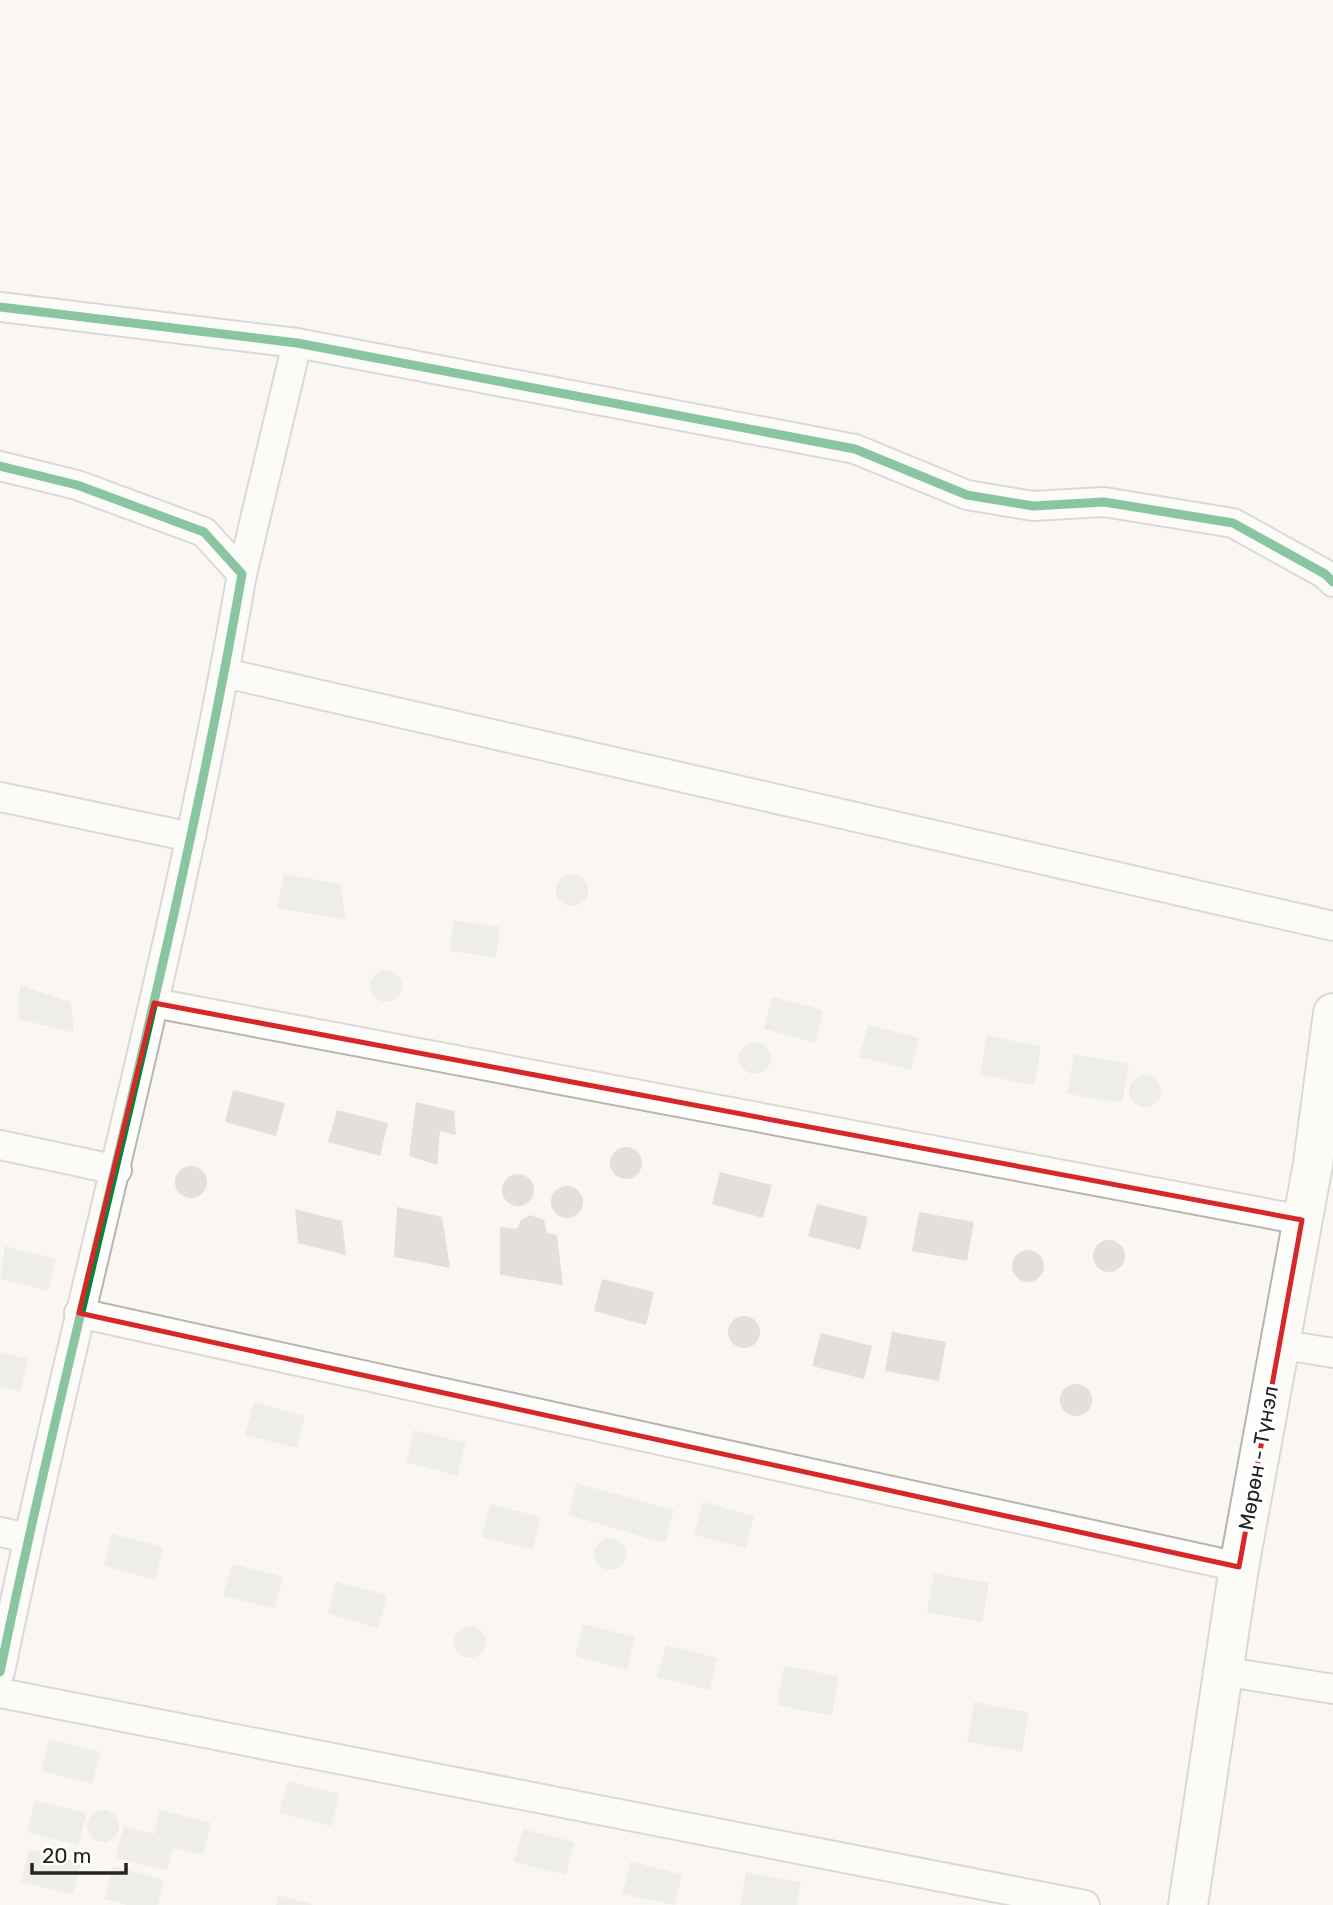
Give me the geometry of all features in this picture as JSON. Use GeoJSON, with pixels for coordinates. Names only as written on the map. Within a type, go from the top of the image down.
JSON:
{"type":"FeatureCollection","features":[{"type":"Feature","properties":{"kind":"street"},"geometry":{"type":"LineString","coordinates":[[0,307],[297,343],[855,449],[967,495],[1033,506],[1104,502],[1233,523],[1325,574],[1333,582]]}},
{"type":"Feature","properties":{"kind":"street"},"geometry":{"type":"LineString","coordinates":[[0,1672],[79,1313],[117,1170],[191,837],[225,673],[242,574],[297,343]]}},
{"type":"Feature","properties":{"kind":"street"},"geometry":{"type":"LineString","coordinates":[[0,466],[78,485],[204,532],[242,574]]}},
{"type":"Feature","properties":{"kind":"street"},"geometry":{"type":"LineString","coordinates":[[225,673],[1333,926]]}},
{"type":"Feature","properties":{"kind":"street"},"geometry":{"type":"LineString","coordinates":[[0,797],[191,837]]}},
{"type":"Feature","properties":{"kind":"street"},"geometry":{"type":"LineString","coordinates":[[153,1003],[1303,1220]]}},
{"type":"Feature","properties":{"kind":"street","name":"Мөрөн - Түнэл"},"geometry":{"type":"LineString","coordinates":[[1188,1905],[1222,1671],[1278,1344],[1303,1220],[1323,1159],[1333,1013]]}},
{"type":"Feature","properties":{"kind":"street"},"geometry":{"type":"LineString","coordinates":[[0,1145],[117,1170]]}},
{"type":"Feature","properties":{"kind":"street"},"geometry":{"type":"LineString","coordinates":[[79,1313],[1239,1567]]}},
{"type":"Feature","properties":{"kind":"street"},"geometry":{"type":"LineString","coordinates":[[1278,1344],[1333,1353]]}},
{"type":"Feature","properties":{"kind":"street"},"geometry":{"type":"LineString","coordinates":[[0,1532],[28,1538]]}},
{"type":"Feature","properties":{"kind":"street"},"geometry":{"type":"LineString","coordinates":[[1222,1671],[1333,1689]]}},
{"type":"Feature","properties":{"kind":"street"},"geometry":{"type":"LineString","coordinates":[[0,1693],[1085,1905]]}},
{"type":"Feature","properties":{"kind":"highlighted area"},"geometry":{"type":"Polygon","coordinates":[[[154,1003],[1302,1220],[1239,1567],[79,1313],[154,1003]]]}},
{"type":"Feature","properties":{"kind":"building"},"geometry":{"type":"Polygon","coordinates":[[[284,874],[341,884],[345,920],[277,908],[284,874]]]}},
{"type":"Feature","properties":{"kind":"building"},"geometry":{"type":"Polygon","coordinates":[[[572,874],[583,879],[588,890],[583,901],[572,906],[561,901],[556,890],[561,879],[572,874]]]}},
{"type":"Feature","properties":{"kind":"building"},"geometry":{"type":"Polygon","coordinates":[[[454,920],[500,927],[496,958],[450,951],[454,920]]]}},
{"type":"Feature","properties":{"kind":"building"},"geometry":{"type":"Polygon","coordinates":[[[386,970],[397,975],[402,986],[397,997],[386,1002],[375,997],[370,986],[375,975],[386,970]]]}},
{"type":"Feature","properties":{"kind":"building"},"geometry":{"type":"Polygon","coordinates":[[[20,985],[71,1002],[74,1033],[18,1019],[20,985]]]}},
{"type":"Feature","properties":{"kind":"building"},"geometry":{"type":"Polygon","coordinates":[[[772,997],[823,1010],[815,1043],[764,1029],[772,997]]]}},
{"type":"Feature","properties":{"kind":"building"},"geometry":{"type":"Polygon","coordinates":[[[868,1025],[919,1038],[911,1070],[859,1057],[868,1025]]]}},
{"type":"Feature","properties":{"kind":"building"},"geometry":{"type":"Polygon","coordinates":[[[987,1036],[1041,1046],[1034,1085],[980,1075],[987,1036]]]}},
{"type":"Feature","properties":{"kind":"building"},"geometry":{"type":"Polygon","coordinates":[[[755,1042],[766,1047],[771,1058],[766,1069],[755,1074],[744,1069],[739,1058],[744,1047],[755,1042]]]}},
{"type":"Feature","properties":{"kind":"building"},"geometry":{"type":"Polygon","coordinates":[[[1074,1054],[1129,1064],[1122,1103],[1067,1094],[1074,1054]]]}},
{"type":"Feature","properties":{"kind":"building"},"geometry":{"type":"Polygon","coordinates":[[[1145,1075],[1156,1080],[1161,1091],[1156,1102],[1145,1107],[1134,1102],[1129,1091],[1134,1080],[1145,1075]]]}},
{"type":"Feature","properties":{"kind":"building"},"geometry":{"type":"Polygon","coordinates":[[[233,1090],[285,1103],[276,1136],[225,1122],[233,1090]]]}},
{"type":"Feature","properties":{"kind":"building"},"geometry":{"type":"Polygon","coordinates":[[[416,1102],[454,1111],[456,1135],[440,1131],[437,1165],[409,1156],[416,1102]]]}},
{"type":"Feature","properties":{"kind":"building"},"geometry":{"type":"Polygon","coordinates":[[[337,1110],[388,1123],[380,1156],[328,1142],[337,1110]]]}},
{"type":"Feature","properties":{"kind":"building"},"geometry":{"type":"Polygon","coordinates":[[[626,1147],[637,1152],[642,1163],[637,1174],[626,1179],[615,1174],[610,1163],[615,1152],[626,1147]]]}},
{"type":"Feature","properties":{"kind":"building"},"geometry":{"type":"Polygon","coordinates":[[[191,1166],[202,1171],[207,1182],[202,1193],[191,1198],[180,1193],[175,1182],[180,1171],[191,1166]]]}},
{"type":"Feature","properties":{"kind":"building"},"geometry":{"type":"Polygon","coordinates":[[[720,1172],[772,1185],[763,1218],[712,1204],[720,1172]]]}},
{"type":"Feature","properties":{"kind":"building"},"geometry":{"type":"Polygon","coordinates":[[[518,1174],[529,1179],[534,1190],[529,1201],[518,1206],[507,1201],[502,1190],[507,1179],[518,1174]]]}},
{"type":"Feature","properties":{"kind":"building"},"geometry":{"type":"Polygon","coordinates":[[[567,1186],[578,1191],[583,1202],[578,1213],[567,1218],[556,1213],[551,1202],[556,1191],[567,1186]]]}},
{"type":"Feature","properties":{"kind":"building"},"geometry":{"type":"Polygon","coordinates":[[[817,1204],[868,1217],[860,1250],[808,1236],[817,1204]]]}},
{"type":"Feature","properties":{"kind":"building"},"geometry":{"type":"Polygon","coordinates":[[[397,1207],[442,1217],[450,1268],[394,1257],[397,1207]]]}},
{"type":"Feature","properties":{"kind":"building"},"geometry":{"type":"Polygon","coordinates":[[[295,1209],[342,1221],[346,1255],[298,1243],[295,1209]]]}},
{"type":"Feature","properties":{"kind":"building"},"geometry":{"type":"Polygon","coordinates":[[[919,1212],[974,1222],[967,1261],[912,1251],[919,1212]]]}},
{"type":"Feature","properties":{"kind":"building"},"geometry":{"type":"Polygon","coordinates":[[[530,1215],[544,1220],[547,1233],[557,1235],[563,1285],[500,1275],[500,1227],[517,1229],[521,1220],[530,1215]]]}},
{"type":"Feature","properties":{"kind":"building"},"geometry":{"type":"Polygon","coordinates":[[[1109,1240],[1120,1245],[1125,1256],[1120,1267],[1109,1272],[1098,1267],[1093,1256],[1098,1245],[1109,1240]]]}},
{"type":"Feature","properties":{"kind":"building"},"geometry":{"type":"Polygon","coordinates":[[[5,1246],[56,1259],[48,1291],[0,1279],[5,1246]]]}},
{"type":"Feature","properties":{"kind":"building"},"geometry":{"type":"Polygon","coordinates":[[[1028,1250],[1039,1255],[1044,1266],[1039,1277],[1028,1282],[1017,1277],[1012,1266],[1017,1255],[1028,1250]]]}},
{"type":"Feature","properties":{"kind":"building"},"geometry":{"type":"Polygon","coordinates":[[[602,1279],[654,1292],[646,1325],[594,1311],[602,1279]]]}},
{"type":"Feature","properties":{"kind":"building"},"geometry":{"type":"Polygon","coordinates":[[[744,1316],[755,1321],[760,1332],[755,1343],[744,1348],[733,1343],[728,1332],[733,1321],[744,1316]]]}},
{"type":"Feature","properties":{"kind":"building"},"geometry":{"type":"Polygon","coordinates":[[[892,1332],[946,1342],[939,1381],[885,1371],[892,1332]]]}},
{"type":"Feature","properties":{"kind":"building"},"geometry":{"type":"Polygon","coordinates":[[[821,1333],[872,1346],[864,1379],[812,1366],[821,1333]]]}},
{"type":"Feature","properties":{"kind":"building"},"geometry":{"type":"Polygon","coordinates":[[[0,1352],[28,1359],[20,1392],[0,1387],[0,1352]]]}},
{"type":"Feature","properties":{"kind":"building"},"geometry":{"type":"Polygon","coordinates":[[[1076,1384],[1087,1389],[1092,1400],[1087,1411],[1076,1416],[1065,1411],[1060,1400],[1065,1389],[1076,1384]]]}},
{"type":"Feature","properties":{"kind":"building"},"geometry":{"type":"Polygon","coordinates":[[[254,1402],[305,1416],[297,1448],[245,1435],[254,1402]]]}},
{"type":"Feature","properties":{"kind":"building"},"geometry":{"type":"Polygon","coordinates":[[[414,1430],[466,1443],[457,1476],[406,1462],[414,1430]]]}},
{"type":"Feature","properties":{"kind":"building"},"geometry":{"type":"Polygon","coordinates":[[[576,1483],[674,1510],[665,1543],[568,1515],[576,1483]]]}},
{"type":"Feature","properties":{"kind":"building"},"geometry":{"type":"Polygon","coordinates":[[[703,1502],[754,1516],[746,1548],[694,1535],[703,1502]]]}},
{"type":"Feature","properties":{"kind":"building"},"geometry":{"type":"Polygon","coordinates":[[[490,1504],[541,1517],[533,1550],[481,1537],[490,1504]]]}},
{"type":"Feature","properties":{"kind":"building"},"geometry":{"type":"Polygon","coordinates":[[[112,1534],[163,1547],[155,1580],[103,1566],[112,1534]]]}},
{"type":"Feature","properties":{"kind":"building"},"geometry":{"type":"Polygon","coordinates":[[[610,1538],[621,1543],[626,1554],[621,1565],[610,1570],[599,1565],[594,1554],[599,1543],[610,1538]]]}},
{"type":"Feature","properties":{"kind":"building"},"geometry":{"type":"Polygon","coordinates":[[[232,1564],[283,1577],[275,1609],[223,1596],[232,1564]]]}},
{"type":"Feature","properties":{"kind":"building"},"geometry":{"type":"Polygon","coordinates":[[[934,1573],[989,1583],[982,1622],[927,1612],[934,1573]]]}},
{"type":"Feature","properties":{"kind":"building"},"geometry":{"type":"Polygon","coordinates":[[[336,1582],[387,1595],[378,1628],[327,1614],[336,1582]]]}},
{"type":"Feature","properties":{"kind":"building"},"geometry":{"type":"Polygon","coordinates":[[[583,1624],[635,1637],[627,1670],[575,1656],[583,1624]]]}},
{"type":"Feature","properties":{"kind":"building"},"geometry":{"type":"Polygon","coordinates":[[[470,1626],[481,1631],[486,1642],[481,1653],[470,1658],[459,1653],[454,1642],[459,1631],[470,1626]]]}},
{"type":"Feature","properties":{"kind":"building"},"geometry":{"type":"Polygon","coordinates":[[[666,1645],[717,1658],[709,1690],[657,1677],[666,1645]]]}},
{"type":"Feature","properties":{"kind":"building"},"geometry":{"type":"Polygon","coordinates":[[[784,1666],[839,1676],[832,1716],[777,1705],[784,1666]]]}},
{"type":"Feature","properties":{"kind":"building"},"geometry":{"type":"Polygon","coordinates":[[[974,1702],[1029,1712],[1022,1752],[967,1742],[974,1702]]]}},
{"type":"Feature","properties":{"kind":"building"},"geometry":{"type":"Polygon","coordinates":[[[49,1739],[101,1752],[92,1784],[41,1771],[49,1739]]]}},
{"type":"Feature","properties":{"kind":"building"},"geometry":{"type":"Polygon","coordinates":[[[288,1781],[339,1794],[331,1826],[279,1813],[288,1781]]]}},
{"type":"Feature","properties":{"kind":"building"},"geometry":{"type":"Polygon","coordinates":[[[35,1800],[87,1813],[78,1845],[27,1832],[35,1800]]]}},
{"type":"Feature","properties":{"kind":"building"},"geometry":{"type":"Polygon","coordinates":[[[103,1810],[114,1815],[119,1826],[114,1837],[103,1842],[92,1837],[87,1826],[92,1815],[103,1810]]]}},
{"type":"Feature","properties":{"kind":"building"},"geometry":{"type":"Polygon","coordinates":[[[160,1810],[211,1823],[203,1855],[173,1848],[167,1871],[115,1858],[124,1826],[154,1834],[160,1810]]]}},
{"type":"Feature","properties":{"kind":"building"},"geometry":{"type":"Polygon","coordinates":[[[523,1829],[574,1842],[566,1875],[514,1862],[523,1829]]]}},
{"type":"Feature","properties":{"kind":"building"},"geometry":{"type":"Polygon","coordinates":[[[29,1849],[81,1862],[73,1895],[21,1882],[29,1849]]]}},
{"type":"Feature","properties":{"kind":"building"},"geometry":{"type":"Polygon","coordinates":[[[631,1861],[682,1875],[675,1905],[622,1894],[631,1861]]]}},
{"type":"Feature","properties":{"kind":"building"},"geometry":{"type":"Polygon","coordinates":[[[113,1866],[164,1880],[158,1905],[127,1905],[104,1899],[113,1866]]]}},
{"type":"Feature","properties":{"kind":"building"},"geometry":{"type":"Polygon","coordinates":[[[746,1872],[801,1882],[797,1905],[740,1905],[746,1872]]]}},
{"type":"Feature","properties":{"kind":"building"},"geometry":{"type":"Polygon","coordinates":[[[278,1895],[312,1904],[312,1905],[276,1905],[278,1895]]]}},
{"type":"Feature","properties":{"kind":"cycle path"},"geometry":{"type":"LineString","coordinates":[[0,307],[297,343],[855,449],[967,495],[1033,506],[1104,502],[1233,523],[1325,574],[1333,582]]}},
{"type":"Feature","properties":{"kind":"cycle path"},"geometry":{"type":"LineString","coordinates":[[0,466],[77,485],[204,532],[242,574],[188,850],[0,1672]]}}]}
